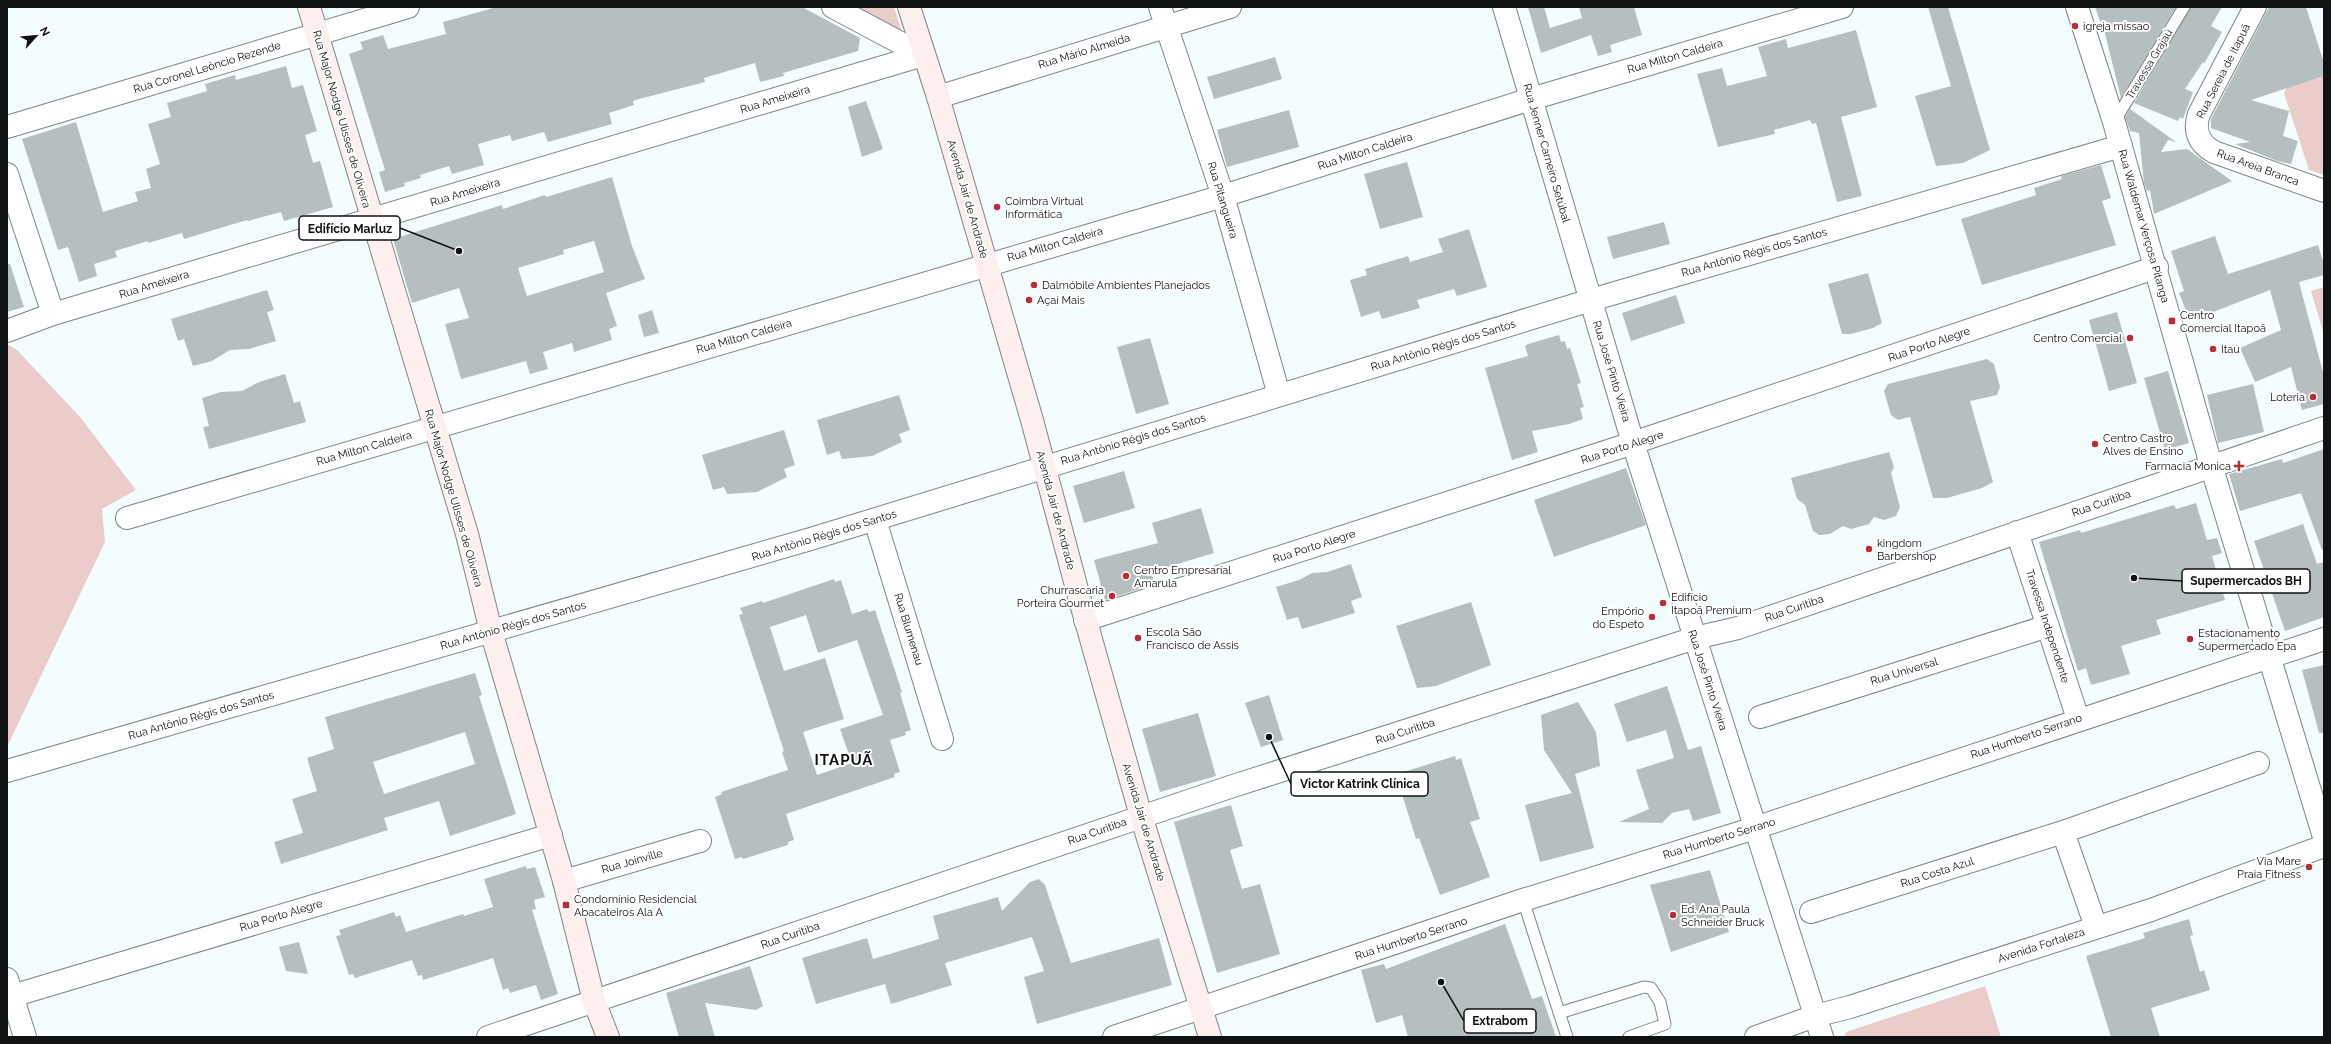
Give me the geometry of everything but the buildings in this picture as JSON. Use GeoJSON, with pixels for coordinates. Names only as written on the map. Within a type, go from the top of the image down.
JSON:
{"type":"FeatureCollection","features":[{"type":"Feature","properties":{"kind":"main road","name":"Rua Major Nodge Ulisses de Oliveira"},"geometry":{"type":"LineString","coordinates":[[309,7],[371,220],[466,534],[491,631],[564,881],[594,1001],[608,1037]]}},
{"type":"Feature","properties":{"kind":"main road","name":"Avenida Jair de Andrade"},"geometry":{"type":"LineString","coordinates":[[909,7],[923,55],[938,97],[1045,466],[1085,620],[1141,816],[1210,1037]]}},
{"type":"Feature","properties":{"kind":"street","name":"Rua Coronel Leôncio Rezende"},"geometry":{"type":"LineString","coordinates":[[7,127],[408,7]]}},
{"type":"Feature","properties":{"kind":"street"},"geometry":{"type":"LineString","coordinates":[[833,7],[923,55]]}},
{"type":"Feature","properties":{"kind":"street","name":"Rua Mário Almeida"},"geometry":{"type":"LineString","coordinates":[[938,97],[1163,16],[1230,7]]}},
{"type":"Feature","properties":{"kind":"street","name":"Rua Jenner Carneiro Setúbal"},"geometry":{"type":"LineString","coordinates":[[1504,7],[1590,300]]}},
{"type":"Feature","properties":{"kind":"street","name":"Rua Milton Caldeira"},"geometry":{"type":"LineString","coordinates":[[127,518],[987,264],[1223,196],[1531,99],[1842,7]]}},
{"type":"Feature","properties":{"kind":"street","name":"Rua Waldemar Verçosa Pitanga"},"geometry":{"type":"LineString","coordinates":[[2077,7],[2114,122],[2157,267],[2211,465],[2324,837]]}},
{"type":"Feature","properties":{"kind":"street","name":"Rua Sereia de Itapuã"},"geometry":{"type":"LineString","coordinates":[[2198,136],[2197,121],[2199,114],[2255,7]]}},
{"type":"Feature","properties":{"kind":"street","name":"Rua Pitangueira"},"geometry":{"type":"LineString","coordinates":[[1163,16],[1223,196],[1279,395]]}},
{"type":"Feature","properties":{"kind":"street","name":"Rua Ameixeira"},"geometry":{"type":"LineString","coordinates":[[7,330],[53,314],[923,55]]}},
{"type":"Feature","properties":{"kind":"street","name":"Rua Areia Branca"},"geometry":{"type":"LineString","coordinates":[[2198,136],[2202,143],[2214,152],[2324,191]]}},
{"type":"Feature","properties":{"kind":"street","name":"Rua Antônio Régis dos Santos"},"geometry":{"type":"LineString","coordinates":[[7,771],[875,520],[1045,466],[1590,300],[2121,146]]}},
{"type":"Feature","properties":{"kind":"street"},"geometry":{"type":"LineString","coordinates":[[7,174],[53,314]]}},
{"type":"Feature","properties":{"kind":"street","name":"Rua Porto Alegre"},"geometry":{"type":"LineString","coordinates":[[1085,620],[1633,443],[2157,267]]}},
{"type":"Feature","properties":{"kind":"street","name":"Rua José Pinto Vieira"},"geometry":{"type":"LineString","coordinates":[[1590,300],[1633,443],[1822,1037]]}},
{"type":"Feature","properties":{"kind":"street","name":"Rua Curitiba"},"geometry":{"type":"LineString","coordinates":[[488,1037],[1141,816],[1695,638],[1738,628],[2211,465],[2324,428]]}},
{"type":"Feature","properties":{"kind":"street","name":"Rua Blumenau"},"geometry":{"type":"LineString","coordinates":[[875,520],[942,739]]}},
{"type":"Feature","properties":{"kind":"street","name":"Travessa Independente"},"geometry":{"type":"LineString","coordinates":[[2017,532],[2078,719]]}},
{"type":"Feature","properties":{"kind":"street","name":"Rua Universal"},"geometry":{"type":"LineString","coordinates":[[1760,717],[2048,626]]}},
{"type":"Feature","properties":{"kind":"street","name":"Rua Humberto Serrano"},"geometry":{"type":"LineString","coordinates":[[1114,1037],[1523,900],[1755,828],[2078,719],[2324,639]]}},
{"type":"Feature","properties":{"kind":"street","name":"Rua Costa Azul"},"geometry":{"type":"LineString","coordinates":[[1811,912],[2063,832],[2258,763]]}},
{"type":"Feature","properties":{"kind":"street"},"geometry":{"type":"LineString","coordinates":[[2063,832],[2096,927]]}},
{"type":"Feature","properties":{"kind":"street","name":"Rua Porto Alegre"},"geometry":{"type":"LineString","coordinates":[[10,987],[551,835]]}},
{"type":"Feature","properties":{"kind":"street","name":"Rua Joinville"},"geometry":{"type":"LineString","coordinates":[[564,881],[700,841]]}},
{"type":"Feature","properties":{"kind":"street","name":"Avenida Fortaleza"},"geometry":{"type":"LineString","coordinates":[[1756,1037],[1815,1016],[2151,910],[2324,846]]}},
{"type":"Feature","properties":{"kind":"street"},"geometry":{"type":"LineString","coordinates":[[10,987],[25,1037]]}},
{"type":"Feature","properties":{"kind":"lane","name":"Travessa Grajaú"},"geometry":{"type":"LineString","coordinates":[[2114,122],[2184,7]]}},
{"type":"Feature","properties":{"kind":"lane"},"geometry":{"type":"LineString","coordinates":[[1523,900],[1567,1037]]}},
{"type":"Feature","properties":{"kind":"lane"},"geometry":{"type":"LineString","coordinates":[[1560,1013],[1644,987],[1651,988],[1660,1002],[1665,1024],[1629,1037]]}},
{"type":"Feature","properties":{"kind":"shaded area"},"geometry":{"type":"Polygon","coordinates":[[[857,7],[894,7],[902,32],[857,7]]]}},
{"type":"Feature","properties":{"kind":"shaded area"},"geometry":{"type":"Polygon","coordinates":[[[2324,76],[2324,175],[2309,170],[2284,93],[2286,88],[2324,76]]]}},
{"type":"Feature","properties":{"kind":"shaded area"},"geometry":{"type":"Polygon","coordinates":[[[2324,287],[2324,335],[2311,291],[2324,287]]]}},
{"type":"Feature","properties":{"kind":"shaded area"},"geometry":{"type":"Polygon","coordinates":[[[7,344],[17,350],[80,417],[136,490],[102,509],[105,542],[7,747],[7,344]]]}},
{"type":"Feature","properties":{"kind":"shaded area"},"geometry":{"type":"Polygon","coordinates":[[[1985,986],[2001,1037],[1844,1037],[1846,1032],[1985,986]]]}},
{"type":"Feature","properties":{"kind":"place","name":"igreja missao"},"geometry":{"type":"Point","coordinates":[2075,26]}},
{"type":"Feature","properties":{"kind":"place","name":"Coimbra Virtual Informática"},"geometry":{"type":"Point","coordinates":[997,207]}},
{"type":"Feature","properties":{"kind":"place","name":"Edifício Marluz"},"geometry":{"type":"Point","coordinates":[459,251]}},
{"type":"Feature","properties":{"kind":"place","name":"Dalmóbile Ambientes Planejados"},"geometry":{"type":"Point","coordinates":[1034,285]}},
{"type":"Feature","properties":{"kind":"place","name":"Açaí Mais"},"geometry":{"type":"Point","coordinates":[1029,300]}},
{"type":"Feature","properties":{"kind":"place","name":"Centro Comercial Itapoã"},"geometry":{"type":"Point","coordinates":[2172,321]}},
{"type":"Feature","properties":{"kind":"place","name":"Centro Comercial"},"geometry":{"type":"Point","coordinates":[2130,338]}},
{"type":"Feature","properties":{"kind":"place","name":"Itaú"},"geometry":{"type":"Point","coordinates":[2213,349]}},
{"type":"Feature","properties":{"kind":"place","name":"Loteria"},"geometry":{"type":"Point","coordinates":[2313,397]}},
{"type":"Feature","properties":{"kind":"place","name":"Centro Castro Alves de Ensino"},"geometry":{"type":"Point","coordinates":[2095,444]}},
{"type":"Feature","properties":{"kind":"place","name":"Farmacia Monica"},"geometry":{"type":"Point","coordinates":[2239,466]}},
{"type":"Feature","properties":{"kind":"place","name":"kingdom Barbershop"},"geometry":{"type":"Point","coordinates":[1869,549]}},
{"type":"Feature","properties":{"kind":"place","name":"Centro Empresarial Amarula"},"geometry":{"type":"Point","coordinates":[1126,576]}},
{"type":"Feature","properties":{"kind":"place","name":"Supermercados BH"},"geometry":{"type":"Point","coordinates":[2134,578]}},
{"type":"Feature","properties":{"kind":"place","name":"Churrascaria Porteira Gourmet"},"geometry":{"type":"Point","coordinates":[1112,596]}},
{"type":"Feature","properties":{"kind":"place","name":"Edifício Itapoã Premium"},"geometry":{"type":"Point","coordinates":[1663,603]}},
{"type":"Feature","properties":{"kind":"place","name":"Empório do Espeto"},"geometry":{"type":"Point","coordinates":[1652,617]}},
{"type":"Feature","properties":{"kind":"place","name":"Escola São Francisco de Assis"},"geometry":{"type":"Point","coordinates":[1138,638]}},
{"type":"Feature","properties":{"kind":"place","name":"Estacionamento Supermercado Epa"},"geometry":{"type":"Point","coordinates":[2190,639]}},
{"type":"Feature","properties":{"kind":"place","name":"Victor Katrink Clínica"},"geometry":{"type":"Point","coordinates":[1269,737]}},
{"type":"Feature","properties":{"kind":"place","name":"Via Mare Praia Fitness"},"geometry":{"type":"Point","coordinates":[2309,867]}},
{"type":"Feature","properties":{"kind":"place","name":"Condomínio Residencial Abacateiros Ala A"},"geometry":{"type":"Point","coordinates":[566,905]}},
{"type":"Feature","properties":{"kind":"place","name":"Ed. Ana Paula Schneider Bruck"},"geometry":{"type":"Point","coordinates":[1673,915]}},
{"type":"Feature","properties":{"kind":"place","name":"Extrabom"},"geometry":{"type":"Point","coordinates":[1441,982]}},
{"type":"Feature","properties":{"kind":"district","name":"ITAPUÃ"},"geometry":{"type":"Point","coordinates":[844,760]}}]}
